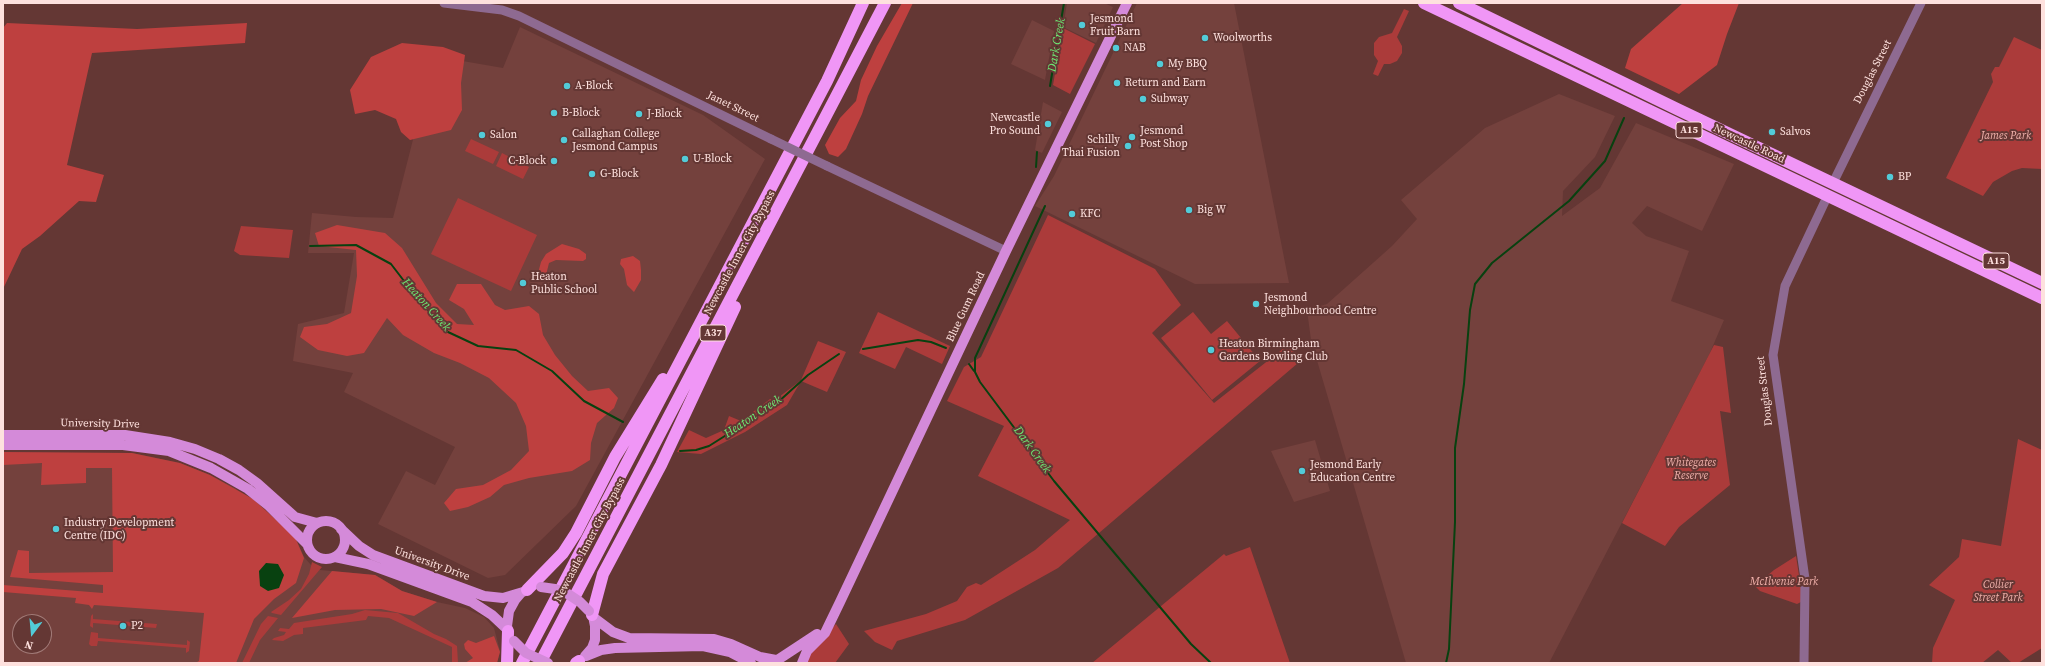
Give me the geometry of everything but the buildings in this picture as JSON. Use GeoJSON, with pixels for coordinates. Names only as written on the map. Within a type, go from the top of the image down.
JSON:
{"type":"FeatureCollection","features":[{"type":"Feature","properties":{"kind":"highway","name":"Newcastle Inner City Bypass"},"geometry":{"type":"LineString","coordinates":[[522,663],[827,81],[863,3]]}},
{"type":"Feature","properties":{"kind":"highway","name":"Newcastle Inner City Bypass"},"geometry":{"type":"LineString","coordinates":[[540,663],[885,3]]}},
{"type":"Feature","properties":{"kind":"highway","name":"Newcastle Road"},"geometry":{"type":"LineString","coordinates":[[1424,3],[2042,298]]}},
{"type":"Feature","properties":{"kind":"highway","name":"Newcastle Road"},"geometry":{"type":"LineString","coordinates":[[1459,3],[2042,283]]}},
{"type":"Feature","properties":{"kind":"highway"},"geometry":{"type":"LineString","coordinates":[[1493,36],[1497,22]]}},
{"type":"Feature","properties":{"kind":"highway","name":"Douglas Street"},"geometry":{"type":"LineString","coordinates":[[1828,195],[1833,183]]}},
{"type":"Feature","properties":{"kind":"highway"},"geometry":{"type":"LineString","coordinates":[[591,614],[603,574],[661,465],[691,402],[744,288],[754,253]]}},
{"type":"Feature","properties":{"kind":"highway"},"geometry":{"type":"LineString","coordinates":[[525,591],[563,554],[576,533],[615,457],[694,324],[715,296]]}},
{"type":"Feature","properties":{"kind":"highway"},"geometry":{"type":"LineString","coordinates":[[507,663],[510,634]]}},
{"type":"Feature","properties":{"kind":"main road","name":"Blue Gum Road"},"geometry":{"type":"LineString","coordinates":[[802,663],[807,651],[820,640],[830,622],[1006,251],[1126,3]]}},
{"type":"Feature","properties":{"kind":"main road","name":"University Drive"},"geometry":{"type":"LineString","coordinates":[[3,435],[125,436],[170,442],[189,447],[226,462],[257,483],[295,517],[317,523]]}},
{"type":"Feature","properties":{"kind":"main road","name":"University Drive"},"geometry":{"type":"LineString","coordinates":[[3,445],[123,445],[169,451],[211,468],[248,489],[268,505],[307,544]]}},
{"type":"Feature","properties":{"kind":"main road"},"geometry":{"type":"LineString","coordinates":[[330,522],[341,529],[345,539],[345,544],[339,554],[335,557],[324,559],[319,558],[310,551],[307,544],[308,534],[317,523],[330,522]]}},
{"type":"Feature","properties":{"kind":"main road","name":"University Drive"},"geometry":{"type":"LineString","coordinates":[[341,529],[359,546],[373,555],[476,594],[497,599],[541,587],[555,589],[568,594],[580,602],[591,614]]}},
{"type":"Feature","properties":{"kind":"main road","name":"University Drive"},"geometry":{"type":"LineString","coordinates":[[335,557],[368,564],[472,602],[492,615],[526,653],[548,663]]}},
{"type":"Feature","properties":{"kind":"main road"},"geometry":{"type":"LineString","coordinates":[[510,634],[509,611],[515,600],[525,591]]}},
{"type":"Feature","properties":{"kind":"main road"},"geometry":{"type":"LineString","coordinates":[[591,614],[613,632],[629,638],[714,639],[731,644],[760,657],[777,660],[791,659],[796,663]]}},
{"type":"Feature","properties":{"kind":"main road"},"geometry":{"type":"LineString","coordinates":[[579,661],[592,648],[596,626],[591,614]]}},
{"type":"Feature","properties":{"kind":"main road","name":"Blue Gum Road"},"geometry":{"type":"LineString","coordinates":[[777,660],[816,635],[830,622]]}},
{"type":"Feature","properties":{"kind":"main road"},"geometry":{"type":"LineString","coordinates":[[579,661],[608,648],[703,646],[730,652],[751,663]]}},
{"type":"Feature","properties":{"kind":"street","name":"Janet Street"},"geometry":{"type":"LineString","coordinates":[[444,3],[502,10],[519,16],[771,139],[1006,251]]}},
{"type":"Feature","properties":{"kind":"street","name":"Douglas Street"},"geometry":{"type":"LineString","coordinates":[[1833,183],[1921,3]]}},
{"type":"Feature","properties":{"kind":"street","name":"Douglas Street"},"geometry":{"type":"LineString","coordinates":[[1804,663],[1805,579],[1773,355],[1785,286],[1828,195]]}},
{"type":"Feature","properties":{"kind":"shaded area"},"geometry":{"type":"Polygon","coordinates":[[[902,3],[913,3],[868,96],[862,114],[846,149],[838,157],[829,154],[825,145],[840,118],[856,101],[861,80],[877,46],[902,3]]]}},
{"type":"Feature","properties":{"kind":"shaded area"},"geometry":{"type":"Polygon","coordinates":[[[1067,3],[1104,3],[1113,7],[1096,43],[1063,27],[1067,3]]]}},
{"type":"Feature","properties":{"kind":"shaded area"},"geometry":{"type":"Polygon","coordinates":[[[1137,3],[1234,3],[1289,283],[1195,284],[1035,206],[1054,176],[1137,3]]]}},
{"type":"Feature","properties":{"kind":"shaded area"},"geometry":{"type":"Polygon","coordinates":[[[1683,3],[1739,3],[1717,65],[1679,94],[1625,68],[1631,49],[1683,3]]]}},
{"type":"Feature","properties":{"kind":"shaded area"},"geometry":{"type":"Polygon","coordinates":[[[1032,20],[1054,31],[1045,80],[1011,64],[1032,20]]]}},
{"type":"Feature","properties":{"kind":"shaded area"},"geometry":{"type":"Polygon","coordinates":[[[7,23],[137,29],[247,23],[245,43],[92,53],[67,165],[104,175],[96,202],[79,201],[40,236],[22,249],[3,289],[3,28],[7,23]]]}},
{"type":"Feature","properties":{"kind":"shaded area","name":"Heaton Public School"},"geometry":{"type":"Polygon","coordinates":[[[520,27],[703,115],[765,159],[576,506],[505,575],[488,578],[378,524],[406,471],[435,485],[455,447],[344,392],[353,373],[293,361],[298,324],[344,313],[354,253],[308,253],[312,213],[356,217],[393,218],[417,124],[399,50],[503,68],[520,27]]]}},
{"type":"Feature","properties":{"kind":"shaded area"},"geometry":{"type":"Polygon","coordinates":[[[402,43],[443,47],[465,55],[461,83],[462,110],[451,130],[410,140],[401,132],[396,119],[375,110],[355,114],[350,90],[371,57],[402,43]]]}},
{"type":"Feature","properties":{"kind":"shaded area"},"geometry":{"type":"Polygon","coordinates":[[[1559,94],[1615,116],[1595,157],[1563,191],[1562,216],[1600,188],[1636,123],[1734,164],[1702,231],[1647,206],[1632,223],[1646,236],[1689,251],[1671,301],[1724,320],[1709,355],[1549,663],[1406,663],[1311,340],[1307,310],[1327,304],[1392,246],[1417,219],[1401,200],[1485,128],[1559,94]]]}},
{"type":"Feature","properties":{"kind":"shaded area","name":"Newcastle Pro Sound"},"geometry":{"type":"Polygon","coordinates":[[[1043,102],[1062,112],[1042,153],[1035,150],[1043,102]]]}},
{"type":"Feature","properties":{"kind":"shaded area"},"geometry":{"type":"Polygon","coordinates":[[[337,225],[385,233],[402,248],[436,303],[457,324],[474,325],[464,309],[449,300],[457,284],[481,284],[495,305],[505,310],[529,306],[539,314],[543,335],[555,355],[572,376],[588,391],[609,388],[618,398],[614,408],[597,423],[591,443],[590,460],[572,471],[529,478],[504,485],[490,497],[468,507],[450,511],[444,503],[456,489],[483,485],[511,470],[529,451],[526,426],[516,403],[489,378],[460,363],[434,353],[403,335],[387,318],[364,353],[347,356],[318,350],[300,337],[304,327],[327,324],[351,313],[357,276],[356,250],[319,246],[315,233],[337,225]]]}},
{"type":"Feature","properties":{"kind":"shaded area"},"geometry":{"type":"Polygon","coordinates":[[[562,244],[579,249],[586,254],[586,259],[583,261],[556,260],[549,263],[546,275],[542,281],[537,277],[541,262],[546,254],[562,244]]]}},
{"type":"Feature","properties":{"kind":"shaded area"},"geometry":{"type":"Polygon","coordinates":[[[633,256],[640,261],[641,270],[641,280],[634,292],[627,285],[624,269],[620,264],[621,259],[633,256]]]}},
{"type":"Feature","properties":{"kind":"shaded area","name":"Jesmond Early Education Centre"},"geometry":{"type":"Polygon","coordinates":[[[1315,440],[1330,491],[1294,502],[1271,451],[1315,440]]]}},
{"type":"Feature","properties":{"kind":"shaded area"},"geometry":{"type":"Polygon","coordinates":[[[3,452],[132,453],[180,463],[210,475],[235,488],[295,537],[304,557],[311,565],[320,570],[375,575],[402,591],[437,602],[465,608],[484,617],[494,628],[500,651],[497,663],[3,663],[3,452]]]}},
{"type":"Feature","properties":{"kind":"shaded area"},"geometry":{"type":"Polygon","coordinates":[[[3,452],[132,453],[180,463],[210,475],[253,499],[295,537],[304,558],[296,583],[274,599],[254,619],[236,663],[195,663],[199,661],[204,613],[94,605],[92,609],[89,605],[75,603],[76,598],[3,592],[3,585],[103,593],[103,585],[10,577],[18,550],[29,551],[29,573],[113,572],[112,468],[86,468],[86,483],[41,485],[42,463],[3,465],[3,452]]]}},
{"type":"Feature","properties":{"kind":"shaded area"},"geometry":{"type":"Polygon","coordinates":[[[266,563],[278,564],[284,575],[279,588],[268,591],[260,586],[259,571],[266,563]]]}},
{"type":"Feature","properties":{"kind":"shaded area"},"geometry":{"type":"Polygon","coordinates":[[[332,571],[375,575],[402,591],[437,602],[414,616],[381,609],[335,610],[292,618],[332,571]]]}},
{"type":"Feature","properties":{"kind":"shaded area"},"geometry":{"type":"Polygon","coordinates":[[[494,636],[500,652],[497,663],[465,663],[473,658],[465,649],[464,644],[468,640],[476,643],[494,636]]]}},
{"type":"Feature","properties":{"kind":"green space"},"geometry":{"type":"Polygon","coordinates":[[[1404,9],[1409,11],[1397,37],[1402,46],[1402,53],[1397,61],[1390,64],[1384,64],[1378,76],[1373,74],[1378,61],[1374,55],[1374,43],[1379,37],[1392,33],[1404,9]]]}},
{"type":"Feature","properties":{"kind":"green space"},"geometry":{"type":"Polygon","coordinates":[[[1063,28],[1095,44],[1070,94],[1053,85],[1063,28]]]}},
{"type":"Feature","properties":{"kind":"green space","name":"James Park"},"geometry":{"type":"Polygon","coordinates":[[[2014,37],[2042,50],[2042,169],[2022,168],[2012,171],[1993,182],[1983,196],[1946,178],[1993,82],[1991,74],[1995,67],[1999,67],[2014,37]]]}},
{"type":"Feature","properties":{"kind":"green space"},"geometry":{"type":"Polygon","coordinates":[[[471,139],[499,152],[493,164],[465,151],[471,139]]]}},
{"type":"Feature","properties":{"kind":"green space"},"geometry":{"type":"Polygon","coordinates":[[[502,153],[529,167],[523,179],[496,166],[502,153]]]}},
{"type":"Feature","properties":{"kind":"green space"},"geometry":{"type":"Polygon","coordinates":[[[458,198],[537,235],[511,291],[431,254],[458,198]]]}},
{"type":"Feature","properties":{"kind":"green space"},"geometry":{"type":"Polygon","coordinates":[[[1048,215],[1155,269],[1181,305],[1152,333],[1214,403],[1293,341],[1298,363],[1058,568],[965,620],[897,641],[892,650],[875,642],[864,631],[926,614],[957,601],[967,587],[976,583],[981,585],[1035,550],[1070,520],[978,476],[1004,426],[947,401],[964,367],[981,357],[1048,215]]]}},
{"type":"Feature","properties":{"kind":"green space"},"geometry":{"type":"Polygon","coordinates":[[[241,226],[293,230],[289,258],[240,255],[234,251],[241,226]]]}},
{"type":"Feature","properties":{"kind":"green space"},"geometry":{"type":"Polygon","coordinates":[[[878,312],[950,346],[942,364],[906,347],[895,369],[859,353],[878,312]]]}},
{"type":"Feature","properties":{"kind":"green space","name":"Heaton Birmingham Gardens Bowling Club"},"geometry":{"type":"Polygon","coordinates":[[[1193,312],[1211,334],[1227,321],[1260,361],[1212,400],[1161,338],[1193,312]]]}},
{"type":"Feature","properties":{"kind":"green space"},"geometry":{"type":"Polygon","coordinates":[[[818,341],[846,352],[827,392],[801,381],[787,405],[745,432],[701,454],[677,452],[689,430],[706,438],[724,430],[729,416],[741,421],[770,399],[775,400],[796,384],[801,380],[818,341]]]}},
{"type":"Feature","properties":{"kind":"green space","name":"Whitegates Reserve"},"geometry":{"type":"Polygon","coordinates":[[[1714,345],[1723,347],[1731,413],[1720,411],[1730,485],[1679,527],[1665,546],[1622,523],[1714,345]]]}},
{"type":"Feature","properties":{"kind":"green space","name":"Collier Street Park"},"geometry":{"type":"Polygon","coordinates":[[[2018,439],[2042,450],[2042,648],[2018,663],[2012,663],[1998,650],[1982,663],[1932,663],[1933,648],[1955,600],[1929,585],[1959,557],[1962,539],[2001,546],[2018,439]]]}},
{"type":"Feature","properties":{"kind":"green space"},"geometry":{"type":"Polygon","coordinates":[[[1250,547],[1290,663],[1092,663],[1224,554],[1226,556],[1250,547]]]}},
{"type":"Feature","properties":{"kind":"green space","name":"McIlvenie Park"},"geometry":{"type":"Polygon","coordinates":[[[1796,556],[1803,601],[1797,604],[1760,591],[1755,586],[1774,570],[1796,556]]]}},
{"type":"Feature","properties":{"kind":"green space"},"geometry":{"type":"Polygon","coordinates":[[[312,562],[322,567],[281,615],[272,613],[271,612],[289,600],[301,589],[309,574],[312,562]]]}},
{"type":"Feature","properties":{"kind":"green space"},"geometry":{"type":"Polygon","coordinates":[[[365,610],[398,613],[434,634],[446,639],[457,646],[458,663],[452,663],[452,647],[389,618],[368,616],[366,620],[303,628],[303,634],[294,635],[283,641],[272,640],[284,635],[286,632],[278,631],[280,628],[289,629],[294,623],[352,614],[365,610]]]}},
{"type":"Feature","properties":{"kind":"green space"},"geometry":{"type":"Polygon","coordinates":[[[93,614],[93,619],[157,624],[156,628],[93,623],[93,628],[90,626],[91,616],[93,614]]]}},
{"type":"Feature","properties":{"kind":"green space"},"geometry":{"type":"Polygon","coordinates":[[[268,616],[278,618],[260,640],[249,663],[242,663],[261,624],[268,616]]]}},
{"type":"Feature","properties":{"kind":"green space"},"geometry":{"type":"Polygon","coordinates":[[[836,624],[849,644],[835,663],[805,663],[809,653],[836,624]]]}},
{"type":"Feature","properties":{"kind":"green space"},"geometry":{"type":"Polygon","coordinates":[[[91,632],[98,633],[98,638],[187,645],[187,640],[190,642],[189,651],[186,653],[186,648],[98,641],[97,646],[91,646],[89,644],[91,632]]]}},
{"type":"Feature","properties":{"kind":"waterway","name":"Dark Creek"},"geometry":{"type":"LineString","coordinates":[[1050,86],[1064,3]]}},
{"type":"Feature","properties":{"kind":"waterway"},"geometry":{"type":"LineString","coordinates":[[1446,663],[1449,649],[1455,522],[1455,448],[1464,384],[1470,310],[1475,284],[1492,263],[1569,201],[1605,161],[1624,118]]}},
{"type":"Feature","properties":{"kind":"waterway","name":"Dark Creek"},"geometry":{"type":"LineString","coordinates":[[1036,167],[1037,152]]}},
{"type":"Feature","properties":{"kind":"waterway","name":"Dark Creek"},"geometry":{"type":"LineString","coordinates":[[1045,206],[975,358],[975,372],[980,382],[1054,481],[1191,644],[1211,663]]}},
{"type":"Feature","properties":{"kind":"waterway","name":"Heaton Creek"},"geometry":{"type":"LineString","coordinates":[[310,246],[356,245],[391,264],[414,294],[448,332],[478,346],[516,350],[552,371],[584,401],[623,422]]}},
{"type":"Feature","properties":{"kind":"waterway","name":"Heaton Creek"},"geometry":{"type":"LineString","coordinates":[[863,349],[918,340],[931,342],[946,348]]}},
{"type":"Feature","properties":{"kind":"waterway","name":"Heaton Creek"},"geometry":{"type":"LineString","coordinates":[[680,451],[696,450],[709,446],[777,403],[808,375],[839,354]]}},
{"type":"Feature","properties":{"kind":"waterway","name":"Dark Creek"},"geometry":{"type":"LineString","coordinates":[[969,364],[974,371]]}},
{"type":"Feature","properties":{"kind":"place","name":"Jesmond Fruit Barn"},"geometry":{"type":"Point","coordinates":[1082,25]}},
{"type":"Feature","properties":{"kind":"place","name":"Woolworths"},"geometry":{"type":"Point","coordinates":[1205,38]}},
{"type":"Feature","properties":{"kind":"place","name":"NAB"},"geometry":{"type":"Point","coordinates":[1116,48]}},
{"type":"Feature","properties":{"kind":"place","name":"My BBQ"},"geometry":{"type":"Point","coordinates":[1160,64]}},
{"type":"Feature","properties":{"kind":"place","name":"Return and Earn"},"geometry":{"type":"Point","coordinates":[1117,83]}},
{"type":"Feature","properties":{"kind":"place","name":"A-Block"},"geometry":{"type":"Point","coordinates":[567,86]}},
{"type":"Feature","properties":{"kind":"place","name":"Subway"},"geometry":{"type":"Point","coordinates":[1143,99]}},
{"type":"Feature","properties":{"kind":"place","name":"B-Block"},"geometry":{"type":"Point","coordinates":[554,113]}},
{"type":"Feature","properties":{"kind":"place","name":"J-Block"},"geometry":{"type":"Point","coordinates":[639,114]}},
{"type":"Feature","properties":{"kind":"place","name":"Newcastle Pro Sound"},"geometry":{"type":"Point","coordinates":[1048,124]}},
{"type":"Feature","properties":{"kind":"place","name":"Salvos"},"geometry":{"type":"Point","coordinates":[1772,132]}},
{"type":"Feature","properties":{"kind":"place","name":"Salon"},"geometry":{"type":"Point","coordinates":[482,135]}},
{"type":"Feature","properties":{"kind":"place","name":"Jesmond Post Shop"},"geometry":{"type":"Point","coordinates":[1132,137]}},
{"type":"Feature","properties":{"kind":"place","name":"Callaghan College Jesmond Campus"},"geometry":{"type":"Point","coordinates":[564,140]}},
{"type":"Feature","properties":{"kind":"place","name":"Schilly Thai Fusion"},"geometry":{"type":"Point","coordinates":[1128,146]}},
{"type":"Feature","properties":{"kind":"place","name":"U-Block"},"geometry":{"type":"Point","coordinates":[685,159]}},
{"type":"Feature","properties":{"kind":"place","name":"C-Block"},"geometry":{"type":"Point","coordinates":[554,161]}},
{"type":"Feature","properties":{"kind":"place","name":"G-Block"},"geometry":{"type":"Point","coordinates":[592,174]}},
{"type":"Feature","properties":{"kind":"place","name":"BP"},"geometry":{"type":"Point","coordinates":[1890,177]}},
{"type":"Feature","properties":{"kind":"place","name":"Big W"},"geometry":{"type":"Point","coordinates":[1189,210]}},
{"type":"Feature","properties":{"kind":"place","name":"KFC"},"geometry":{"type":"Point","coordinates":[1072,214]}},
{"type":"Feature","properties":{"kind":"place","name":"Heaton Public School"},"geometry":{"type":"Point","coordinates":[523,283]}},
{"type":"Feature","properties":{"kind":"place","name":"Jesmond Neighbourhood Centre"},"geometry":{"type":"Point","coordinates":[1256,304]}},
{"type":"Feature","properties":{"kind":"place","name":"Heaton Birmingham Gardens Bowling Club"},"geometry":{"type":"Point","coordinates":[1211,350]}},
{"type":"Feature","properties":{"kind":"place","name":"Jesmond Early Education Centre"},"geometry":{"type":"Point","coordinates":[1302,471]}},
{"type":"Feature","properties":{"kind":"place","name":"Industry Development Centre (IDC)"},"geometry":{"type":"Point","coordinates":[56,529]}},
{"type":"Feature","properties":{"kind":"place","name":"P2"},"geometry":{"type":"Point","coordinates":[123,626]}}]}
